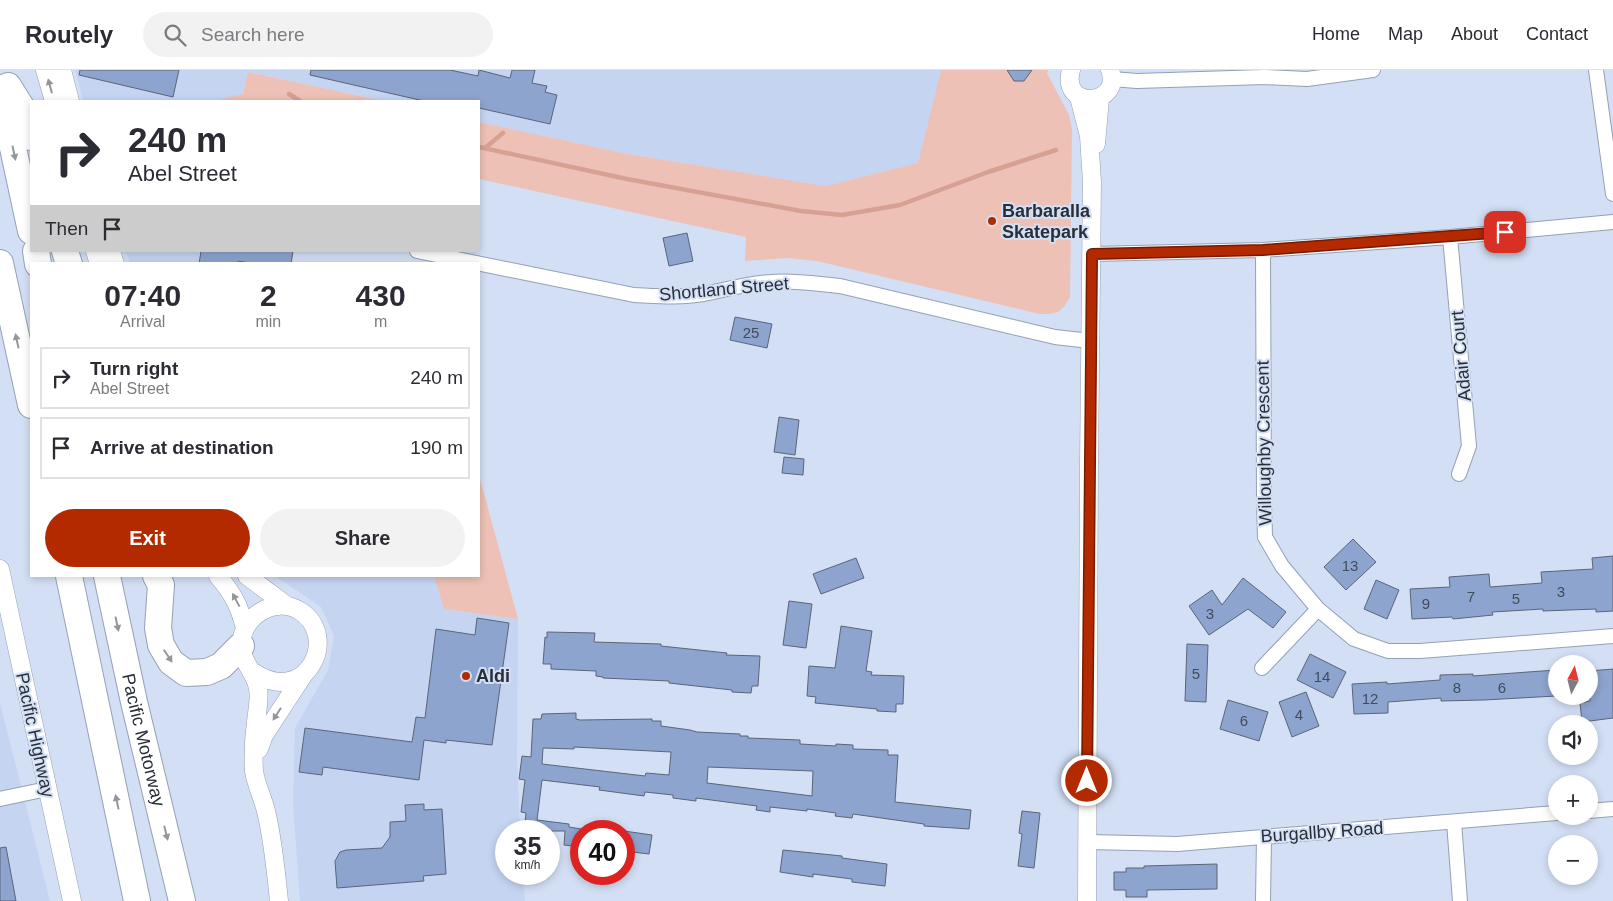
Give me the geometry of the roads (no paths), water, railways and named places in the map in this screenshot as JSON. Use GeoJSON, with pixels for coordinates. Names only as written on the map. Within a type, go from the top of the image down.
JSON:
{"type":"FeatureCollection","features":[{"type":"Feature","properties":{"kind":"highway"},"geometry":{"type":"LineString","coordinates":[[0,72],[23,110],[30,134]]}},
{"type":"Feature","properties":{"kind":"highway"},"geometry":{"type":"LineString","coordinates":[[0,88],[30,226]]}},
{"type":"Feature","properties":{"kind":"highway"},"geometry":{"type":"LineString","coordinates":[[0,262],[30,400]]}},
{"type":"Feature","properties":{"kind":"highway"},"geometry":{"type":"LineString","coordinates":[[69,577],[137,901]]}},
{"type":"Feature","properties":{"kind":"highway","name":"Pacific Motorway"},"geometry":{"type":"LineString","coordinates":[[107,577],[134,702],[182,901]]}},
{"type":"Feature","properties":{"kind":"highway"},"geometry":{"type":"LineString","coordinates":[[157,577],[161,585],[158,628],[161,645],[171,662],[186,673],[207,672],[221,666],[243,637]]}},
{"type":"Feature","properties":{"kind":"street"},"geometry":{"type":"LineString","coordinates":[[46,70],[54,100]]}},
{"type":"Feature","properties":{"kind":"street"},"geometry":{"type":"LineString","coordinates":[[62,70],[70,100]]}},
{"type":"Feature","properties":{"kind":"street"},"geometry":{"type":"LineString","coordinates":[[1071,70],[1070,85],[1079,97],[1089,136],[1092,182],[1087,901]]}},
{"type":"Feature","properties":{"kind":"street"},"geometry":{"type":"LineString","coordinates":[[1079,97],[1093,100],[1100,98],[1108,90],[1111,74],[1137,81],[1264,73],[1307,79],[1372,70]]}},
{"type":"Feature","properties":{"kind":"street"},"geometry":{"type":"LineString","coordinates":[[1596,70],[1613,194]]}},
{"type":"Feature","properties":{"kind":"street"},"geometry":{"type":"LineString","coordinates":[[1092,182],[1100,98]]}},
{"type":"Feature","properties":{"kind":"street"},"geometry":{"type":"LineString","coordinates":[[1092,254],[1263,250],[1613,222]]}},
{"type":"Feature","properties":{"kind":"street","name":"Adair Court"},"geometry":{"type":"LineString","coordinates":[[1450,236],[1469,446],[1459,474]]}},
{"type":"Feature","properties":{"kind":"street","name":"Willoughby Crescent"},"geometry":{"type":"LineString","coordinates":[[1263,250],[1265,537],[1282,566],[1318,608],[1354,639],[1388,652],[1613,636]]}},
{"type":"Feature","properties":{"kind":"street","name":"Shortland Street"},"geometry":{"type":"LineString","coordinates":[[422,252],[471,262]]}},
{"type":"Feature","properties":{"kind":"street","name":"Shortland Street"},"geometry":{"type":"LineString","coordinates":[[480,264],[634,295],[670,297],[702,294],[739,285],[772,282],[808,282],[840,286],[1055,337],[1090,341]]}},
{"type":"Feature","properties":{"kind":"street","name":"Pacific Highway"},"geometry":{"type":"LineString","coordinates":[[0,570],[72,901]]}},
{"type":"Feature","properties":{"kind":"street"},"geometry":{"type":"LineString","coordinates":[[219,577],[233,593],[240,609],[244,660],[253,672],[265,680],[282,683],[295,680],[304,674]]}},
{"type":"Feature","properties":{"kind":"street"},"geometry":{"type":"LineString","coordinates":[[248,577],[286,605],[306,615],[316,630],[318,643],[314,661],[264,735],[254,761]]}},
{"type":"Feature","properties":{"kind":"street"},"geometry":{"type":"LineString","coordinates":[[243,637],[254,616],[275,605],[286,605]]}},
{"type":"Feature","properties":{"kind":"street"},"geometry":{"type":"LineString","coordinates":[[1262,668],[1318,608]]}},
{"type":"Feature","properties":{"kind":"street"},"geometry":{"type":"LineString","coordinates":[[253,672],[258,688],[254,772],[266,811],[279,901]]}},
{"type":"Feature","properties":{"kind":"street"},"geometry":{"type":"LineString","coordinates":[[0,799],[47,789]]}},
{"type":"Feature","properties":{"kind":"street"},"geometry":{"type":"LineString","coordinates":[[1598,810],[1613,809]]}},
{"type":"Feature","properties":{"kind":"street","name":"Burgallby Road"},"geometry":{"type":"LineString","coordinates":[[1088,842],[1177,844],[1548,814]]}},
{"type":"Feature","properties":{"kind":"street"},"geometry":{"type":"LineString","coordinates":[[1454,822],[1460,901]]}},
{"type":"Feature","properties":{"kind":"street"},"geometry":{"type":"LineString","coordinates":[[1264,837],[1264,901]]}},
{"type":"Feature","properties":{"kind":"waterway"},"geometry":{"type":"LineString","coordinates":[[289,94],[298,100]]}},
{"type":"Feature","properties":{"kind":"waterway"},"geometry":{"type":"LineString","coordinates":[[485,148],[503,133]]}},
{"type":"Feature","properties":{"kind":"waterway"},"geometry":{"type":"LineString","coordinates":[[480,147],[627,179],[801,211],[842,215],[900,205],[988,172],[1056,150]]}},
{"type":"Feature","properties":{"kind":"place","name":"Barbaralla Skatepark"},"geometry":{"type":"Point","coordinates":[992,221]}},
{"type":"Feature","properties":{"kind":"place","name":"Aldi"},"geometry":{"type":"Point","coordinates":[466,676]}}]}
